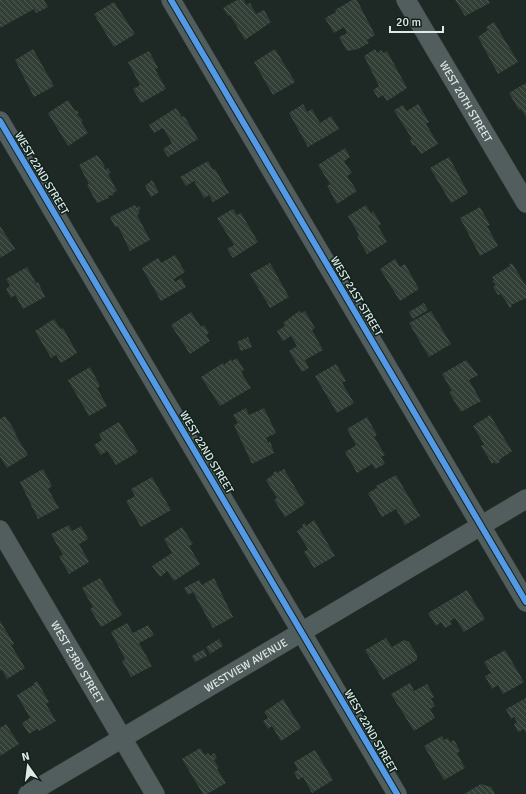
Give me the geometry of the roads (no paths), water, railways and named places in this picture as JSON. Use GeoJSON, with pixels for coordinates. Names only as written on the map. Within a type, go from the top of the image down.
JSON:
{"type":"FeatureCollection","features":[{"type":"Feature","properties":{"kind":"street","name":"WEST 21ST STREET"},"geometry":{"type":"LineString","coordinates":[[171,0],[526,602]]}},
{"type":"Feature","properties":{"kind":"street","name":"WEST 20TH STREET"},"geometry":{"type":"LineString","coordinates":[[406,0],[526,202]]}},
{"type":"Feature","properties":{"kind":"street","name":"WEST 22ND STREET"},"geometry":{"type":"LineString","coordinates":[[0,121],[397,794]]}},
{"type":"Feature","properties":{"kind":"street","name":"WESTVIEW AVENUE"},"geometry":{"type":"LineString","coordinates":[[28,794],[481,525],[526,500]]}},
{"type":"Feature","properties":{"kind":"street","name":"WEST 23RD STREET"},"geometry":{"type":"LineString","coordinates":[[0,530],[155,794]]}}]}
